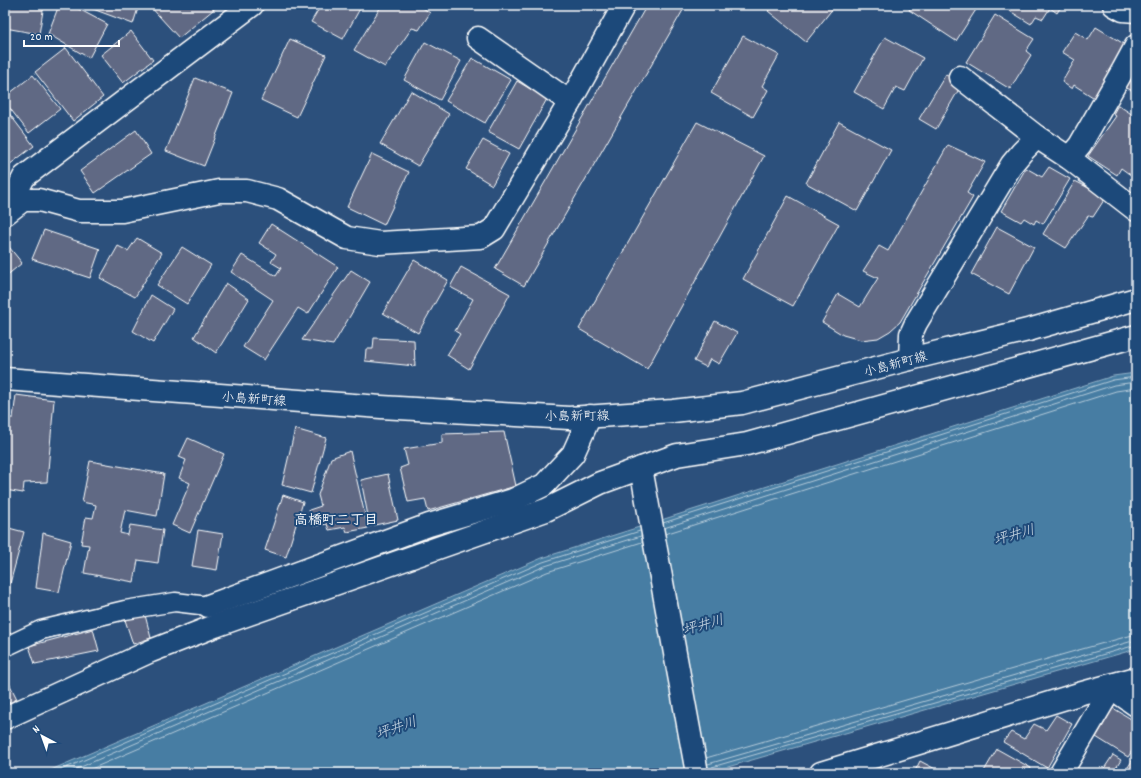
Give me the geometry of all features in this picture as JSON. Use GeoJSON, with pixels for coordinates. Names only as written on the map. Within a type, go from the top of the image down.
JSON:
{"type":"FeatureCollection","features":[{"type":"Feature","properties":{"kind":"street"},"geometry":{"type":"LineString","coordinates":[[5,214],[22,200],[39,200],[79,210],[122,211],[218,191],[247,191],[278,199],[347,238],[380,243],[481,237],[494,229],[570,102],[624,5]]}},
{"type":"Feature","properties":{"kind":"street"},"geometry":{"type":"LineString","coordinates":[[1114,5],[1123,10],[1136,11]]}},
{"type":"Feature","properties":{"kind":"street"},"geometry":{"type":"LineString","coordinates":[[22,200],[18,189],[24,177],[250,6]]}},
{"type":"Feature","properties":{"kind":"street"},"geometry":{"type":"LineString","coordinates":[[478,38],[570,102]]}},
{"type":"Feature","properties":{"kind":"street"},"geometry":{"type":"LineString","coordinates":[[1069,158],[1080,144],[1136,46]]}},
{"type":"Feature","properties":{"kind":"street"},"geometry":{"type":"LineString","coordinates":[[960,77],[1037,137],[1069,158],[1136,210]]}},
{"type":"Feature","properties":{"kind":"street"},"geometry":{"type":"LineString","coordinates":[[910,359],[911,334],[916,324],[1012,164],[1037,137]]}},
{"type":"Feature","properties":{"kind":"street","name":"小島新町線"},"geometry":{"type":"LineString","coordinates":[[5,379],[381,407],[569,418],[673,412],[742,403],[1032,329],[1136,298]]}},
{"type":"Feature","properties":{"kind":"street"},"geometry":{"type":"LineString","coordinates":[[5,718],[151,651],[215,626],[546,510],[600,483],[643,477],[677,455],[747,444],[1136,336]]}},
{"type":"Feature","properties":{"kind":"street"},"geometry":{"type":"LineString","coordinates":[[208,606],[429,525],[513,500],[544,484],[573,454],[590,416]]}},
{"type":"Feature","properties":{"kind":"street"},"geometry":{"type":"LineString","coordinates":[[643,477],[697,773]]}},
{"type":"Feature","properties":{"kind":"street"},"geometry":{"type":"LineString","coordinates":[[381,543],[388,565]]}},
{"type":"Feature","properties":{"kind":"street"},"geometry":{"type":"LineString","coordinates":[[821,773],[1082,693],[1136,678]]}},
{"type":"Feature","properties":{"kind":"street"},"geometry":{"type":"LineString","coordinates":[[1109,686],[1136,705]]}},
{"type":"Feature","properties":{"kind":"street"},"geometry":{"type":"LineString","coordinates":[[1061,773],[1103,702],[1109,686]]}},
{"type":"Feature","properties":{"kind":"lane"},"geometry":{"type":"LineString","coordinates":[[5,647],[41,630],[125,610],[175,602],[208,606]]}},
{"type":"Feature","properties":{"kind":"water","name":"坪井川"},"geometry":{"type":"Polygon","coordinates":[[[1136,373],[1136,649],[707,773],[44,773],[542,558],[1113,376],[1136,373]]]}},
{"type":"Feature","properties":{"kind":"building"},"geometry":{"type":"Polygon","coordinates":[[[5,5],[44,5],[39,34],[5,28],[5,5]]]}},
{"type":"Feature","properties":{"kind":"building"},"geometry":{"type":"Polygon","coordinates":[[[59,5],[71,5],[107,24],[89,58],[48,34],[59,5]]]}},
{"type":"Feature","properties":{"kind":"building"},"geometry":{"type":"Polygon","coordinates":[[[85,5],[139,5],[133,24],[85,5]]]}},
{"type":"Feature","properties":{"kind":"building"},"geometry":{"type":"Polygon","coordinates":[[[149,5],[219,5],[179,38],[149,5]]]}},
{"type":"Feature","properties":{"kind":"building"},"geometry":{"type":"Polygon","coordinates":[[[321,5],[362,5],[343,39],[311,22],[321,5]]]}},
{"type":"Feature","properties":{"kind":"building"},"geometry":{"type":"Polygon","coordinates":[[[382,5],[419,5],[430,13],[419,30],[412,28],[385,67],[354,50],[382,5]]]}},
{"type":"Feature","properties":{"kind":"building"},"geometry":{"type":"Polygon","coordinates":[[[647,5],[686,5],[524,286],[495,269],[647,5]]]}},
{"type":"Feature","properties":{"kind":"building"},"geometry":{"type":"Polygon","coordinates":[[[773,5],[832,5],[834,7],[806,42],[768,11],[773,5]]]}},
{"type":"Feature","properties":{"kind":"building"},"geometry":{"type":"Polygon","coordinates":[[[912,5],[979,5],[956,41],[909,10],[912,5]]]}},
{"type":"Feature","properties":{"kind":"building"},"geometry":{"type":"Polygon","coordinates":[[[1000,5],[1062,5],[1057,13],[1050,8],[1043,19],[1036,16],[1031,24],[1000,5]]]}},
{"type":"Feature","properties":{"kind":"building"},"geometry":{"type":"Polygon","coordinates":[[[995,15],[1034,39],[1026,51],[1031,55],[1010,89],[966,62],[995,15]]]}},
{"type":"Feature","properties":{"kind":"building"},"geometry":{"type":"Polygon","coordinates":[[[1096,27],[1129,47],[1096,99],[1074,85],[1072,89],[1062,82],[1075,60],[1062,52],[1075,32],[1088,40],[1096,27]]]}},
{"type":"Feature","properties":{"kind":"building"},"geometry":{"type":"Polygon","coordinates":[[[131,31],[153,60],[123,83],[101,55],[131,31]]]}},
{"type":"Feature","properties":{"kind":"building"},"geometry":{"type":"Polygon","coordinates":[[[743,36],[779,55],[762,86],[768,90],[753,117],[711,93],[743,36]]]}},
{"type":"Feature","properties":{"kind":"building"},"geometry":{"type":"Polygon","coordinates":[[[885,37],[923,58],[905,91],[896,87],[884,109],[854,92],[885,37]]]}},
{"type":"Feature","properties":{"kind":"building"},"geometry":{"type":"Polygon","coordinates":[[[290,39],[326,55],[297,117],[261,100],[290,39]]]}},
{"type":"Feature","properties":{"kind":"building"},"geometry":{"type":"Polygon","coordinates":[[[425,42],[461,61],[440,100],[404,80],[425,42]]]}},
{"type":"Feature","properties":{"kind":"building"},"geometry":{"type":"Polygon","coordinates":[[[66,48],[103,97],[73,121],[35,72],[66,48]]]}},
{"type":"Feature","properties":{"kind":"building"},"geometry":{"type":"Polygon","coordinates":[[[472,58],[511,80],[485,123],[446,101],[472,58]]]}},
{"type":"Feature","properties":{"kind":"building"},"geometry":{"type":"Polygon","coordinates":[[[1136,63],[1136,92],[1124,87],[1136,63]]]}},
{"type":"Feature","properties":{"kind":"building"},"geometry":{"type":"Polygon","coordinates":[[[946,74],[962,84],[936,129],[919,119],[946,74]]]}},
{"type":"Feature","properties":{"kind":"building"},"geometry":{"type":"Polygon","coordinates":[[[33,75],[60,109],[29,133],[5,102],[5,97],[33,75]]]}},
{"type":"Feature","properties":{"kind":"building"},"geometry":{"type":"Polygon","coordinates":[[[195,78],[233,93],[204,166],[166,151],[195,78]]]}},
{"type":"Feature","properties":{"kind":"building"},"geometry":{"type":"Polygon","coordinates":[[[517,81],[547,99],[519,149],[488,132],[517,81]]]}},
{"type":"Feature","properties":{"kind":"building"},"geometry":{"type":"Polygon","coordinates":[[[411,91],[449,114],[418,166],[380,144],[411,91]]]}},
{"type":"Feature","properties":{"kind":"building"},"geometry":{"type":"Polygon","coordinates":[[[1118,105],[1136,117],[1136,170],[1132,176],[1121,168],[1117,175],[1088,156],[1116,116],[1113,114],[1118,105]]]}},
{"type":"Feature","properties":{"kind":"building"},"geometry":{"type":"Polygon","coordinates":[[[8,112],[34,146],[5,168],[5,114],[8,112]]]}},
{"type":"Feature","properties":{"kind":"building"},"geometry":{"type":"Polygon","coordinates":[[[697,122],[764,156],[647,369],[579,329],[697,122]]]}},
{"type":"Feature","properties":{"kind":"building"},"geometry":{"type":"Polygon","coordinates":[[[839,122],[891,150],[857,211],[806,183],[839,122]]]}},
{"type":"Feature","properties":{"kind":"building"},"geometry":{"type":"Polygon","coordinates":[[[136,130],[151,154],[95,193],[80,171],[136,130]]]}},
{"type":"Feature","properties":{"kind":"building"},"geometry":{"type":"Polygon","coordinates":[[[483,140],[509,154],[492,185],[466,169],[483,140]]]}},
{"type":"Feature","properties":{"kind":"building"},"geometry":{"type":"Polygon","coordinates":[[[948,145],[985,162],[967,193],[973,197],[900,322],[890,331],[878,338],[861,340],[843,335],[822,322],[838,294],[860,307],[878,278],[863,271],[879,246],[888,251],[948,145]]]}},
{"type":"Feature","properties":{"kind":"building"},"geometry":{"type":"Polygon","coordinates":[[[372,154],[409,172],[384,225],[347,207],[372,154]]]}},
{"type":"Feature","properties":{"kind":"building"},"geometry":{"type":"Polygon","coordinates":[[[1049,167],[1070,179],[1043,224],[1036,220],[1034,224],[1024,218],[1021,222],[1001,211],[1026,168],[1042,177],[1049,167]]]}},
{"type":"Feature","properties":{"kind":"building"},"geometry":{"type":"Polygon","coordinates":[[[1075,181],[1106,197],[1093,217],[1088,216],[1066,248],[1043,234],[1075,181]]]}},
{"type":"Feature","properties":{"kind":"building"},"geometry":{"type":"Polygon","coordinates":[[[788,196],[839,224],[793,306],[743,279],[788,196]]]}},
{"type":"Feature","properties":{"kind":"building"},"geometry":{"type":"Polygon","coordinates":[[[271,224],[338,267],[308,314],[298,308],[264,360],[243,347],[273,300],[231,272],[242,255],[276,276],[281,268],[271,262],[276,254],[259,243],[271,224]]]}},
{"type":"Feature","properties":{"kind":"building"},"geometry":{"type":"Polygon","coordinates":[[[997,227],[1034,247],[1009,294],[971,274],[997,227]]]}},
{"type":"Feature","properties":{"kind":"building"},"geometry":{"type":"Polygon","coordinates":[[[44,230],[100,249],[90,278],[32,259],[44,230]]]}},
{"type":"Feature","properties":{"kind":"building"},"geometry":{"type":"Polygon","coordinates":[[[137,238],[162,253],[135,297],[100,278],[118,246],[128,251],[137,238]]]}},
{"type":"Feature","properties":{"kind":"building"},"geometry":{"type":"Polygon","coordinates":[[[5,242],[22,263],[5,277],[5,242]]]}},
{"type":"Feature","properties":{"kind":"building"},"geometry":{"type":"Polygon","coordinates":[[[182,247],[211,265],[187,304],[157,285],[182,247]]]}},
{"type":"Feature","properties":{"kind":"building"},"geometry":{"type":"Polygon","coordinates":[[[414,260],[448,280],[418,333],[383,313],[414,260]]]}},
{"type":"Feature","properties":{"kind":"building"},"geometry":{"type":"Polygon","coordinates":[[[461,267],[510,294],[469,369],[447,355],[460,334],[455,331],[473,299],[450,287],[461,267]]]}},
{"type":"Feature","properties":{"kind":"building"},"geometry":{"type":"Polygon","coordinates":[[[351,270],[370,282],[333,345],[302,340],[351,270]]]}},
{"type":"Feature","properties":{"kind":"building"},"geometry":{"type":"Polygon","coordinates":[[[226,283],[249,299],[216,353],[194,337],[226,283]]]}},
{"type":"Feature","properties":{"kind":"building"},"geometry":{"type":"Polygon","coordinates":[[[151,295],[173,309],[153,343],[133,331],[151,295]]]}},
{"type":"Feature","properties":{"kind":"building"},"geometry":{"type":"Polygon","coordinates":[[[715,321],[737,333],[719,364],[710,359],[706,367],[694,361],[715,321]]]}},
{"type":"Feature","properties":{"kind":"building"},"geometry":{"type":"Polygon","coordinates":[[[374,338],[414,340],[415,366],[365,361],[366,349],[373,349],[374,338]]]}},
{"type":"Feature","properties":{"kind":"building"},"geometry":{"type":"Polygon","coordinates":[[[16,395],[54,400],[47,482],[24,483],[23,493],[5,490],[5,418],[13,418],[16,395]]]}},
{"type":"Feature","properties":{"kind":"building"},"geometry":{"type":"Polygon","coordinates":[[[295,429],[326,438],[311,493],[282,485],[295,429]]]}},
{"type":"Feature","properties":{"kind":"building"},"geometry":{"type":"Polygon","coordinates":[[[504,432],[516,486],[428,511],[425,499],[408,502],[400,468],[408,465],[404,449],[442,443],[442,434],[504,432]]]}},
{"type":"Feature","properties":{"kind":"building"},"geometry":{"type":"Polygon","coordinates":[[[188,438],[224,454],[190,533],[172,525],[190,483],[179,478],[186,460],[179,457],[188,438]]]}},
{"type":"Feature","properties":{"kind":"building"},"geometry":{"type":"Polygon","coordinates":[[[350,451],[368,528],[347,532],[345,527],[329,530],[327,524],[314,526],[309,510],[321,506],[318,495],[331,458],[350,451]]]}},
{"type":"Feature","properties":{"kind":"building"},"geometry":{"type":"Polygon","coordinates":[[[90,461],[164,474],[157,516],[125,510],[120,533],[128,535],[130,525],[163,530],[158,563],[138,560],[134,582],[84,573],[89,545],[81,544],[86,517],[93,518],[96,505],[82,502],[90,461]]]}},
{"type":"Feature","properties":{"kind":"building"},"geometry":{"type":"Polygon","coordinates":[[[388,474],[398,520],[370,526],[361,480],[388,474]]]}},
{"type":"Feature","properties":{"kind":"building"},"geometry":{"type":"Polygon","coordinates":[[[283,495],[303,502],[286,557],[265,550],[283,495]]]}},
{"type":"Feature","properties":{"kind":"building"},"geometry":{"type":"Polygon","coordinates":[[[5,527],[24,532],[5,602],[5,527]]]}},
{"type":"Feature","properties":{"kind":"building"},"geometry":{"type":"Polygon","coordinates":[[[198,530],[223,534],[217,570],[192,566],[198,530]]]}},
{"type":"Feature","properties":{"kind":"building"},"geometry":{"type":"Polygon","coordinates":[[[43,533],[71,541],[59,592],[36,588],[43,533]]]}},
{"type":"Feature","properties":{"kind":"building"},"geometry":{"type":"Polygon","coordinates":[[[145,615],[151,638],[133,644],[125,620],[145,615]]]}},
{"type":"Feature","properties":{"kind":"building"},"geometry":{"type":"Polygon","coordinates":[[[93,629],[99,651],[35,664],[29,646],[93,629]]]}},
{"type":"Feature","properties":{"kind":"building"},"geometry":{"type":"Polygon","coordinates":[[[5,675],[17,699],[5,705],[5,675]]]}},
{"type":"Feature","properties":{"kind":"building"},"geometry":{"type":"Polygon","coordinates":[[[1113,708],[1136,722],[1136,745],[1128,757],[1096,737],[1113,708]]]}},
{"type":"Feature","properties":{"kind":"building"},"geometry":{"type":"Polygon","coordinates":[[[1056,715],[1072,724],[1047,768],[1003,742],[1011,732],[1024,739],[1034,724],[1046,730],[1056,715]]]}},
{"type":"Feature","properties":{"kind":"building"},"geometry":{"type":"Polygon","coordinates":[[[997,749],[1031,768],[1029,773],[983,773],[997,749]]]}},
{"type":"Feature","properties":{"kind":"building"},"geometry":{"type":"Polygon","coordinates":[[[1113,755],[1121,760],[1113,773],[1101,773],[1113,755]]]}},
{"type":"Feature","properties":{"kind":"building"},"geometry":{"type":"Polygon","coordinates":[[[1136,755],[1136,773],[1124,773],[1136,755]]]}},
{"type":"Feature","properties":{"kind":"building"},"geometry":{"type":"Polygon","coordinates":[[[920,761],[943,773],[914,773],[920,761]]]}},
{"type":"Feature","properties":{"kind":"district","name":"高橋町二丁目"},"geometry":{"type":"Point","coordinates":[336,519]}}]}
